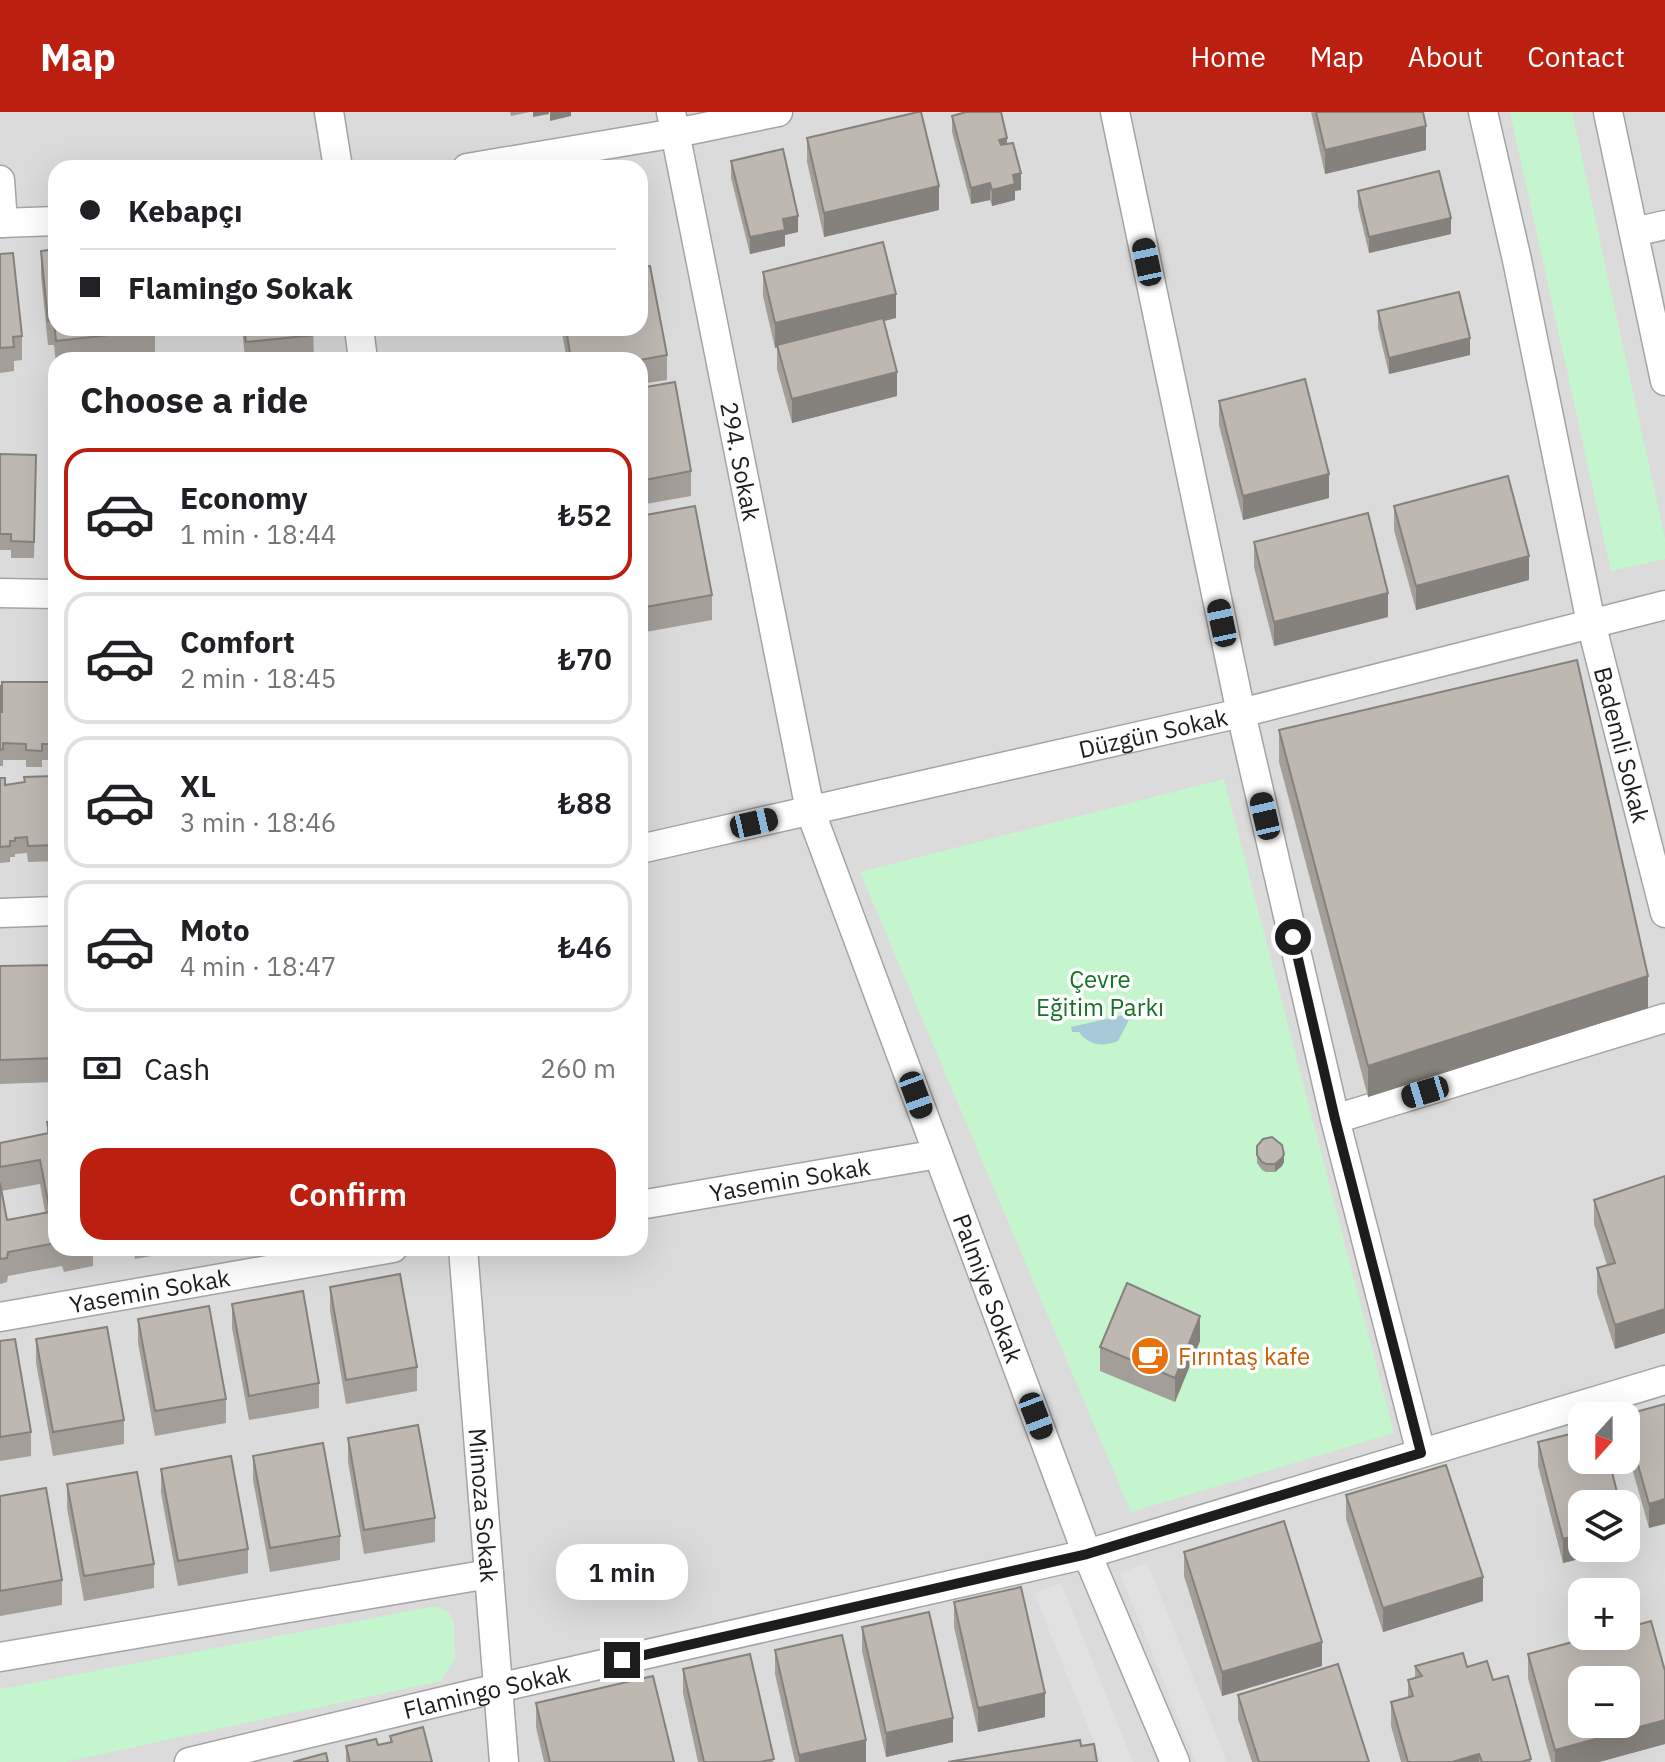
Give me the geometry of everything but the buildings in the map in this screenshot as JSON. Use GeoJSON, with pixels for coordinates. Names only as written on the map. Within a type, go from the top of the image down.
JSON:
{"type":"FeatureCollection","features":[{"type":"Feature","properties":{"kind":"street"},"geometry":{"type":"LineString","coordinates":[[329,112],[337,160]]}},
{"type":"Feature","properties":{"kind":"street"},"geometry":{"type":"LineString","coordinates":[[504,160],[674,123],[778,112]]}},
{"type":"Feature","properties":{"kind":"street"},"geometry":{"type":"LineString","coordinates":[[1115,112],[1241,713],[1335,1119],[1421,1453]]}},
{"type":"Feature","properties":{"kind":"street","name":"Bademli Sokak"},"geometry":{"type":"LineString","coordinates":[[1483,112],[1520,275],[1591,623],[1653,817],[1665,913]]}},
{"type":"Feature","properties":{"kind":"street"},"geometry":{"type":"LineString","coordinates":[[1608,112],[1665,381]]}},
{"type":"Feature","properties":{"kind":"street","name":"294. Sokak"},"geometry":{"type":"LineString","coordinates":[[674,123],[810,810]]}},
{"type":"Feature","properties":{"kind":"street"},"geometry":{"type":"LineString","coordinates":[[0,180],[1,223],[48,221]]}},
{"type":"Feature","properties":{"kind":"street"},"geometry":{"type":"LineString","coordinates":[[1634,232],[1665,225]]}},
{"type":"Feature","properties":{"kind":"street"},"geometry":{"type":"LineString","coordinates":[[0,593],[48,594]]}},
{"type":"Feature","properties":{"kind":"street","name":"Düzgün Sokak"},"geometry":{"type":"LineString","coordinates":[[648,847],[1241,713],[1665,605]]}},
{"type":"Feature","properties":{"kind":"street","name":"Palmiye Sokak"},"geometry":{"type":"LineString","coordinates":[[810,810],[1087,1554],[1175,1762]]}},
{"type":"Feature","properties":{"kind":"street"},"geometry":{"type":"LineString","coordinates":[[0,913],[48,911]]}},
{"type":"Feature","properties":{"kind":"street"},"geometry":{"type":"LineString","coordinates":[[1335,1119],[1665,1018]]}},
{"type":"Feature","properties":{"kind":"street","name":"Yasemin Sokak"},"geometry":{"type":"LineString","coordinates":[[648,1204],[938,1154]]}},
{"type":"Feature","properties":{"kind":"street","name":"Yasemin Sokak"},"geometry":{"type":"LineString","coordinates":[[0,1317],[347,1256]]}},
{"type":"Feature","properties":{"kind":"street","name":"Mimoza Sokak"},"geometry":{"type":"LineString","coordinates":[[464,1256],[504,1762]]}},
{"type":"Feature","properties":{"kind":"street","name":"Flamingo Sokak"},"geometry":{"type":"LineString","coordinates":[[189,1762],[1087,1554],[1665,1380]]}},
{"type":"Feature","properties":{"kind":"street"},"geometry":{"type":"LineString","coordinates":[[0,1657],[489,1574]]}},
{"type":"Feature","properties":{"kind":"shaded area"},"geometry":{"type":"Polygon","coordinates":[[[0,112],[1665,112],[1665,1762],[0,1762],[0,112]]]}},
{"type":"Feature","properties":{"kind":"shaded area"},"geometry":{"type":"Polygon","coordinates":[[[1147,1563],[1227,1762],[1196,1762],[1120,1573],[1147,1563]]]}},
{"type":"Feature","properties":{"kind":"shaded area"},"geometry":{"type":"Polygon","coordinates":[[[1061,1583],[1133,1762],[1102,1762],[1034,1593],[1061,1583]]]}},
{"type":"Feature","properties":{"kind":"green space"},"geometry":{"type":"Polygon","coordinates":[[[1510,112],[1572,112],[1665,539],[1665,559],[1611,571],[1510,112]]]}},
{"type":"Feature","properties":{"kind":"green space","name":"Çevre Eğitim Parkı"},"geometry":{"type":"Polygon","coordinates":[[[1224,779],[1394,1433],[1131,1512],[860,872],[1224,779]]]}},
{"type":"Feature","properties":{"kind":"green space"},"geometry":{"type":"Polygon","coordinates":[[[436,1606],[448,1612],[454,1622],[455,1659],[441,1681],[65,1762],[0,1762],[0,1689],[436,1606]]]}},
{"type":"Feature","properties":{"kind":"water"},"geometry":{"type":"Polygon","coordinates":[[[1137,1012],[1137,1017],[1129,1020],[1118,1041],[1112,1043],[1097,1044],[1079,1032],[1072,1032],[1071,1027],[1137,1012]]]}},
{"type":"Feature","properties":{"kind":"place","name":"Fırıntaş kafe"},"geometry":{"type":"Point","coordinates":[1150,1356]}},
{"type":"Feature","properties":{"kind":"route"},"geometry":{"type":"LineString","coordinates":[[622,1660],[1087,1554],[1421,1453],[1335,1119],[1293,937]]}}]}
